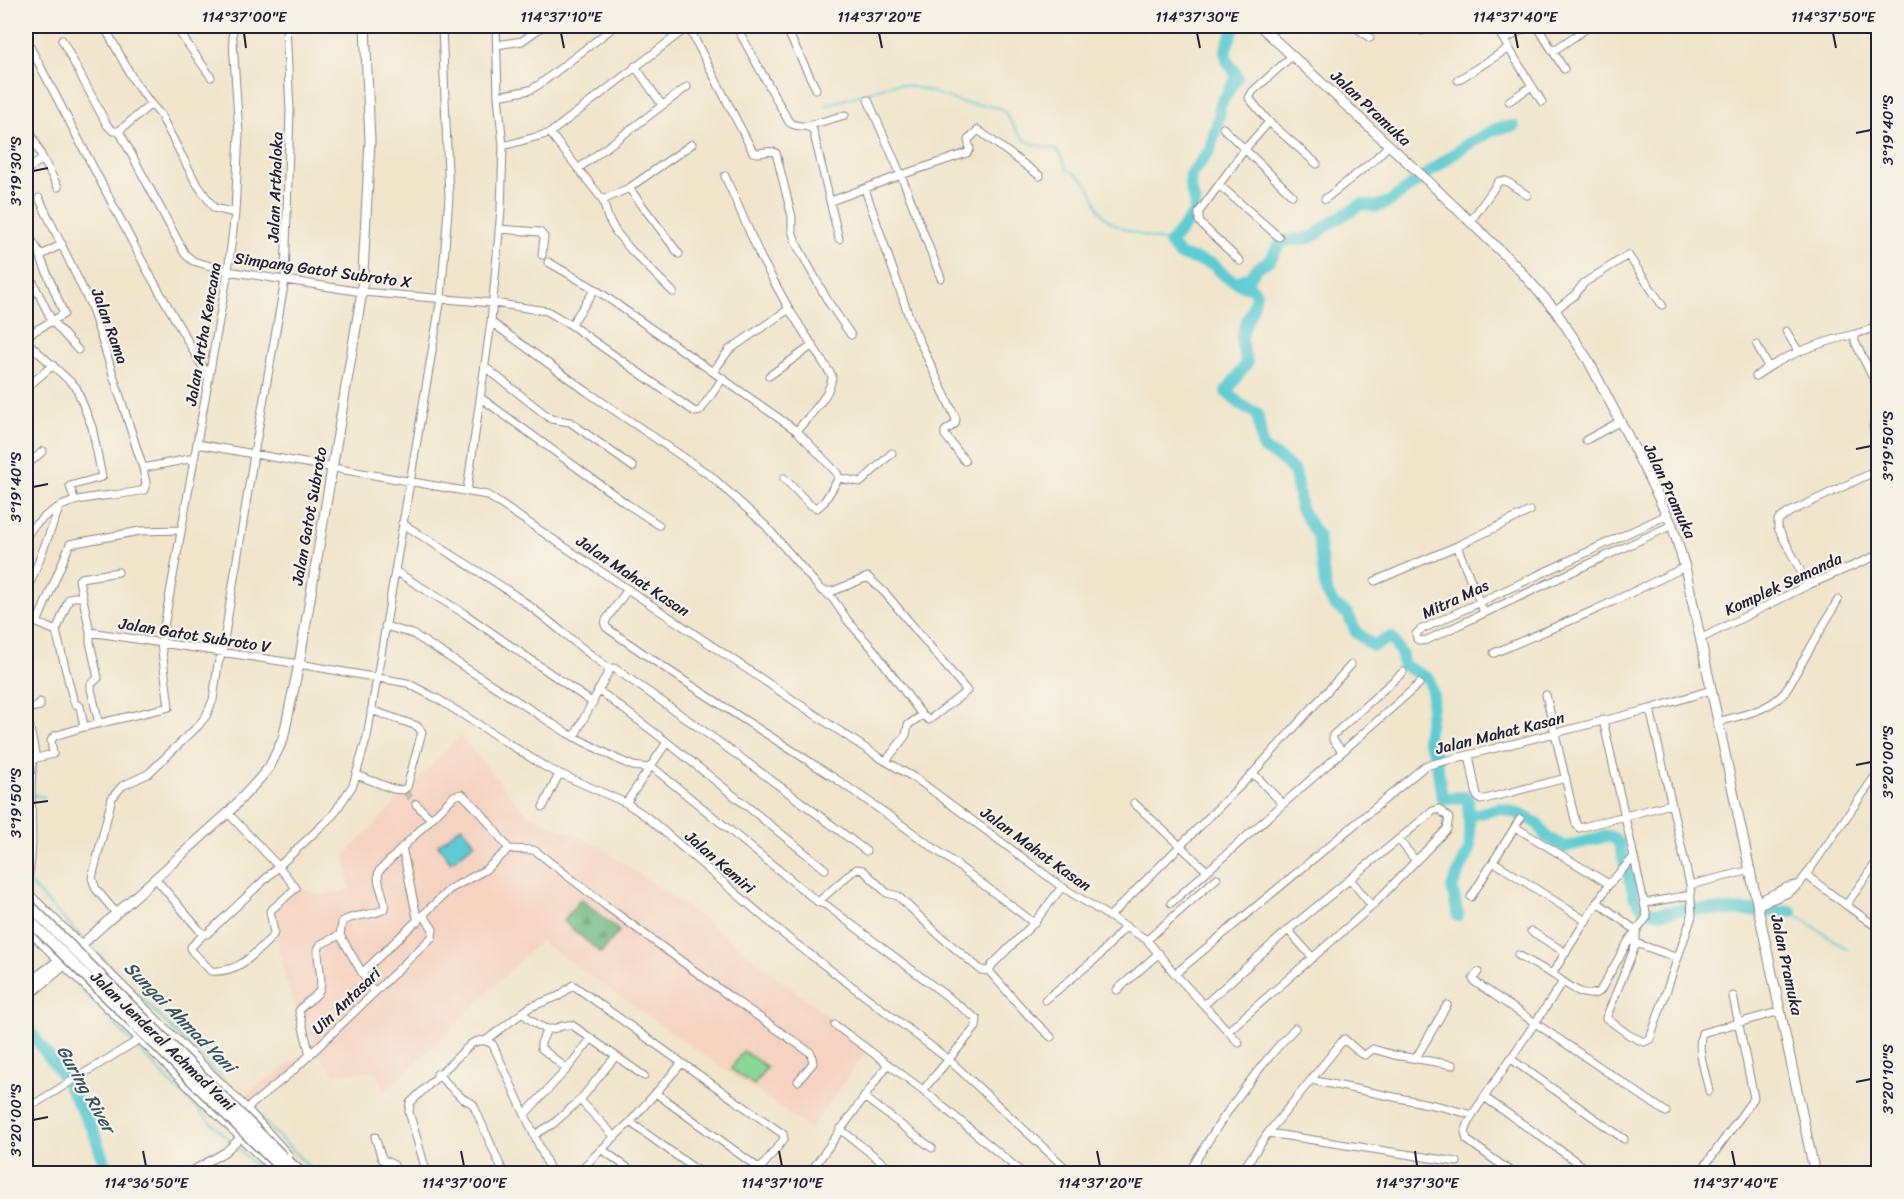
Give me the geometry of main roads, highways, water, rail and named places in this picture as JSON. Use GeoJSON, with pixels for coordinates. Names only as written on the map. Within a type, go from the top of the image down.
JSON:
{"type":"FeatureCollection","features":[{"type":"Feature","properties":{"kind":"highway"},"geometry":{"type":"LineString","coordinates":[[26,902],[279,1160]]}},
{"type":"Feature","properties":{"kind":"highway"},"geometry":{"type":"LineString","coordinates":[[26,917],[279,1160]]}},
{"type":"Feature","properties":{"kind":"highway","name":"Jalan Jenderal Achmad Yani"},"geometry":{"type":"LineString","coordinates":[[279,1160],[300,1171]]}},
{"type":"Feature","properties":{"kind":"highway","name":"Jalan Jenderal Achmad Yani"},"geometry":{"type":"LineString","coordinates":[[279,1160],[283,1173]]}},
{"type":"Feature","properties":{"kind":"main road","name":"Jalan Gatot Subroto"},"geometry":{"type":"LineString","coordinates":[[58,965],[228,813],[262,776],[283,739],[299,664],[362,292],[370,141],[365,26]]}},
{"type":"Feature","properties":{"kind":"main road","name":"Jalan Pramuka"},"geometry":{"type":"LineString","coordinates":[[1260,26],[1271,29],[1292,56],[1389,144],[1516,266],[1555,310],[1588,360],[1672,525],[1685,567],[1760,907],[1815,1173]]}},
{"type":"Feature","properties":{"kind":"main road","name":"Jalan Jenderal Achmad Yani"},"geometry":{"type":"LineString","coordinates":[[26,892],[44,911],[86,940],[114,978],[247,1108],[300,1171]]}},
{"type":"Feature","properties":{"kind":"main road"},"geometry":{"type":"LineString","coordinates":[[26,927],[46,937],[53,935],[54,926],[44,911]]}},
{"type":"Feature","properties":{"kind":"main road","name":"Jalan Jenderal Achmad Yani"},"geometry":{"type":"LineString","coordinates":[[26,927],[58,965],[96,996],[138,1041],[272,1167],[283,1173]]}},
{"type":"Feature","properties":{"kind":"main road"},"geometry":{"type":"LineString","coordinates":[[26,985],[58,965]]}},
{"type":"Feature","properties":{"kind":"main road"},"geometry":{"type":"LineString","coordinates":[[26,997],[58,965]]}},
{"type":"Feature","properties":{"kind":"main road"},"geometry":{"type":"LineString","coordinates":[[96,996],[91,981],[93,976],[98,973],[114,978]]}},
{"type":"Feature","properties":{"kind":"water"},"geometry":{"type":"Polygon","coordinates":[[[462,826],[475,843],[451,862],[438,845],[462,826]]]}},
{"type":"Feature","properties":{"kind":"waterway"},"geometry":{"type":"LineString","coordinates":[[1236,26],[1227,45],[1226,55],[1237,77],[1219,107],[1220,112],[1210,150],[1191,174],[1190,186],[1195,203],[1194,213],[1170,244],[1180,255],[1213,264],[1225,276],[1241,285],[1251,287],[1256,293],[1242,339],[1247,363],[1226,392],[1245,408],[1257,413],[1263,448],[1285,462],[1295,472],[1301,509],[1318,536],[1326,591],[1334,605],[1348,614],[1356,632],[1373,646],[1391,637],[1402,655],[1403,665],[1429,679],[1433,696],[1427,738],[1436,757],[1442,798],[1468,797],[1470,848],[1452,887],[1458,916]]}},
{"type":"Feature","properties":{"kind":"waterway"},"geometry":{"type":"LineString","coordinates":[[827,105],[894,84],[919,88],[965,103],[1001,109],[1023,138],[1038,146],[1050,147],[1059,152],[1067,170],[1078,175],[1090,188],[1104,217],[1132,232],[1170,244]]}},
{"type":"Feature","properties":{"kind":"waterway"},"geometry":{"type":"LineString","coordinates":[[1237,282],[1251,276],[1257,268],[1271,259],[1284,241],[1316,235],[1326,226],[1362,204],[1375,207],[1389,202],[1466,145],[1496,129],[1514,126]]}},
{"type":"Feature","properties":{"kind":"waterway"},"geometry":{"type":"LineString","coordinates":[[26,794],[45,797]]}},
{"type":"Feature","properties":{"kind":"waterway"},"geometry":{"type":"LineString","coordinates":[[1470,816],[1499,808],[1520,814],[1538,824],[1546,837],[1565,847],[1607,836],[1614,838],[1619,843],[1635,898],[1645,910],[1659,913],[1687,909],[1792,912]]}},
{"type":"Feature","properties":{"kind":"waterway","name":"Sungai Ahmad Yani"},"geometry":{"type":"LineString","coordinates":[[29,883],[83,939]]}},
{"type":"Feature","properties":{"kind":"waterway"},"geometry":{"type":"LineString","coordinates":[[1792,912],[1847,949]]}},
{"type":"Feature","properties":{"kind":"waterway","name":"Sungai Ahmad Yani"},"geometry":{"type":"LineString","coordinates":[[26,933],[53,960]]}},
{"type":"Feature","properties":{"kind":"waterway","name":"Sungai Ahmad Yani"},"geometry":{"type":"LineString","coordinates":[[87,943],[316,1174]]}},
{"type":"Feature","properties":{"kind":"waterway","name":"Sungai Ahmad Yani"},"geometry":{"type":"LineString","coordinates":[[64,971],[168,1080],[264,1174]]}},
{"type":"Feature","properties":{"kind":"waterway","name":"Guring River"},"geometry":{"type":"LineString","coordinates":[[26,1026],[61,1073],[93,1130],[108,1174]]}},
{"type":"Feature","properties":{"kind":"tunnel"},"geometry":{"type":"LineString","coordinates":[[406,793],[416,804]]}}]}
